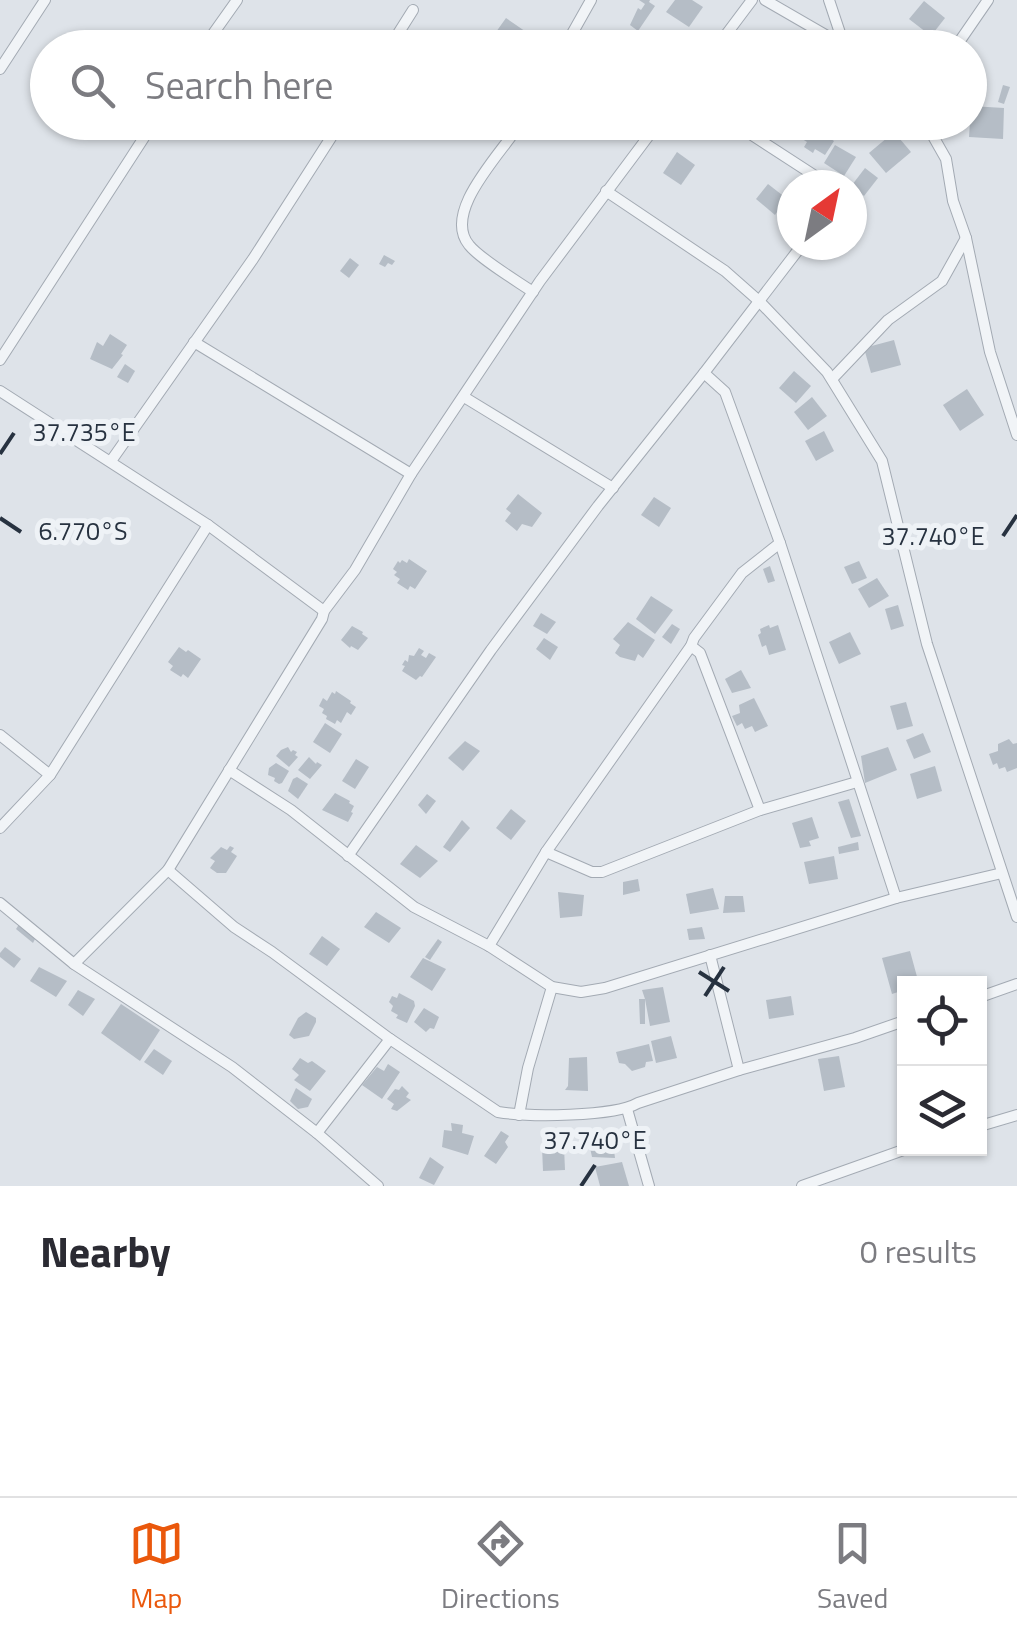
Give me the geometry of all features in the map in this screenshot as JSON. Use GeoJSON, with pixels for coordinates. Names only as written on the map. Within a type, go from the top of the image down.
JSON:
{"type":"FeatureCollection","features":[{"type":"Feature","properties":{"kind":"street"},"geometry":{"type":"LineString","coordinates":[[0,69],[45,0]]}},
{"type":"Feature","properties":{"kind":"street"},"geometry":{"type":"LineString","coordinates":[[216,30],[237,0]]}},
{"type":"Feature","properties":{"kind":"street"},"geometry":{"type":"LineString","coordinates":[[574,30],[591,0]]}},
{"type":"Feature","properties":{"kind":"street"},"geometry":{"type":"LineString","coordinates":[[730,30],[752,0]]}},
{"type":"Feature","properties":{"kind":"street"},"geometry":{"type":"LineString","coordinates":[[765,0],[819,30]]}},
{"type":"Feature","properties":{"kind":"street"},"geometry":{"type":"LineString","coordinates":[[829,0],[840,30]]}},
{"type":"Feature","properties":{"kind":"street"},"geometry":{"type":"LineString","coordinates":[[967,30],[988,0]]}},
{"type":"Feature","properties":{"kind":"street"},"geometry":{"type":"LineString","coordinates":[[400,30],[413,10]]}},
{"type":"Feature","properties":{"kind":"street"},"geometry":{"type":"LineString","coordinates":[[0,360],[142,140]]}},
{"type":"Feature","properties":{"kind":"street"},"geometry":{"type":"LineString","coordinates":[[111,461],[252,259],[328,140]]}},
{"type":"Feature","properties":{"kind":"street"},"geometry":{"type":"LineString","coordinates":[[508,140],[464,206],[461,226],[467,244],[533,292]]}},
{"type":"Feature","properties":{"kind":"street"},"geometry":{"type":"LineString","coordinates":[[74,964],[168,870],[411,474],[533,292],[645,140]]}},
{"type":"Feature","properties":{"kind":"street"},"geometry":{"type":"LineString","coordinates":[[760,140],[806,170]]}},
{"type":"Feature","properties":{"kind":"street"},"geometry":{"type":"LineString","coordinates":[[935,140],[946,159],[952,201],[966,238],[990,352],[1017,435]]}},
{"type":"Feature","properties":{"kind":"street"},"geometry":{"type":"LineString","coordinates":[[606,191],[725,270],[760,301],[832,379],[882,461],[927,644],[1017,917]]}},
{"type":"Feature","properties":{"kind":"street"},"geometry":{"type":"LineString","coordinates":[[832,379],[888,320],[942,281],[966,238]]}},
{"type":"Feature","properties":{"kind":"street"},"geometry":{"type":"LineString","coordinates":[[348,856],[491,650],[791,260]]}},
{"type":"Feature","properties":{"kind":"street"},"geometry":{"type":"LineString","coordinates":[[194,342],[411,474]]}},
{"type":"Feature","properties":{"kind":"street"},"geometry":{"type":"LineString","coordinates":[[704,374],[725,392],[780,543],[896,898]]}},
{"type":"Feature","properties":{"kind":"street"},"geometry":{"type":"LineString","coordinates":[[0,391],[208,525],[324,611]]}},
{"type":"Feature","properties":{"kind":"street"},"geometry":{"type":"LineString","coordinates":[[464,397],[613,488]]}},
{"type":"Feature","properties":{"kind":"street"},"geometry":{"type":"LineString","coordinates":[[0,828],[50,774],[208,525]]}},
{"type":"Feature","properties":{"kind":"street"},"geometry":{"type":"LineString","coordinates":[[489,946],[546,852],[694,638],[742,573],[780,543]]}},
{"type":"Feature","properties":{"kind":"street"},"geometry":{"type":"LineString","coordinates":[[690,646],[700,653],[760,810]]}},
{"type":"Feature","properties":{"kind":"street"},"geometry":{"type":"LineString","coordinates":[[0,734],[50,774]]}},
{"type":"Feature","properties":{"kind":"street"},"geometry":{"type":"LineString","coordinates":[[230,770],[291,810],[414,907],[489,946],[552,988],[581,992],[605,988],[896,898],[1002,873]]}},
{"type":"Feature","properties":{"kind":"street"},"geometry":{"type":"LineString","coordinates":[[546,852],[592,872],[602,872],[760,810],[857,782]]}},
{"type":"Feature","properties":{"kind":"street"},"geometry":{"type":"LineString","coordinates":[[168,870],[234,927],[498,1112],[518,1115],[627,1109],[739,1070],[897,1024]]}},
{"type":"Feature","properties":{"kind":"street"},"geometry":{"type":"LineString","coordinates":[[0,903],[74,964],[232,1068],[378,1186]]}},
{"type":"Feature","properties":{"kind":"street"},"geometry":{"type":"LineString","coordinates":[[710,955],[739,1070]]}},
{"type":"Feature","properties":{"kind":"street"},"geometry":{"type":"LineString","coordinates":[[987,995],[1017,984]]}},
{"type":"Feature","properties":{"kind":"street"},"geometry":{"type":"LineString","coordinates":[[518,1115],[552,988]]}},
{"type":"Feature","properties":{"kind":"street"},"geometry":{"type":"LineString","coordinates":[[316,1133],[390,1039]]}},
{"type":"Feature","properties":{"kind":"street"},"geometry":{"type":"LineString","coordinates":[[627,1109],[649,1186]]}},
{"type":"Feature","properties":{"kind":"street"},"geometry":{"type":"LineString","coordinates":[[987,1124],[1017,1115]]}},
{"type":"Feature","properties":{"kind":"street"},"geometry":{"type":"LineString","coordinates":[[802,1186],[897,1152]]}},
{"type":"Feature","properties":{"kind":"building"},"geometry":{"type":"Polygon","coordinates":[[[639,0],[650,0],[655,6],[637,30],[630,25],[638,8],[641,10],[645,4],[639,0]]]}},
{"type":"Feature","properties":{"kind":"building"},"geometry":{"type":"Polygon","coordinates":[[[675,0],[692,0],[703,7],[689,27],[666,12],[675,0]]]}},
{"type":"Feature","properties":{"kind":"building"},"geometry":{"type":"Polygon","coordinates":[[[924,1],[945,18],[936,30],[923,30],[909,19],[924,1]]]}},
{"type":"Feature","properties":{"kind":"building"},"geometry":{"type":"Polygon","coordinates":[[[506,18],[523,30],[497,30],[506,18]]]}},
{"type":"Feature","properties":{"kind":"building"},"geometry":{"type":"Polygon","coordinates":[[[1003,85],[1010,87],[1004,104],[998,102],[1003,85]]]}},
{"type":"Feature","properties":{"kind":"building"},"geometry":{"type":"Polygon","coordinates":[[[987,107],[1004,108],[1003,139],[987,138],[987,107]]]}},
{"type":"Feature","properties":{"kind":"building"},"geometry":{"type":"Polygon","coordinates":[[[804,140],[834,141],[825,155],[804,147],[807,142],[804,140]]]}},
{"type":"Feature","properties":{"kind":"building"},"geometry":{"type":"Polygon","coordinates":[[[884,140],[901,140],[911,152],[886,173],[869,153],[884,140]]]}},
{"type":"Feature","properties":{"kind":"building"},"geometry":{"type":"Polygon","coordinates":[[[835,145],[856,157],[848,170],[835,170],[824,163],[835,145]]]}},
{"type":"Feature","properties":{"kind":"building"},"geometry":{"type":"Polygon","coordinates":[[[677,152],[695,165],[681,185],[663,173],[677,152]]]}},
{"type":"Feature","properties":{"kind":"building"},"geometry":{"type":"Polygon","coordinates":[[[865,168],[878,178],[867,192],[867,170],[865,168]]]}},
{"type":"Feature","properties":{"kind":"building"},"geometry":{"type":"Polygon","coordinates":[[[768,184],[777,191],[775,215],[756,199],[768,184]]]}},
{"type":"Feature","properties":{"kind":"building"},"geometry":{"type":"Polygon","coordinates":[[[384,255],[395,261],[392,265],[379,264],[384,255]]]}},
{"type":"Feature","properties":{"kind":"building"},"geometry":{"type":"Polygon","coordinates":[[[350,258],[359,265],[349,278],[340,271],[350,258]]]}},
{"type":"Feature","properties":{"kind":"building"},"geometry":{"type":"Polygon","coordinates":[[[110,334],[127,345],[112,369],[90,359],[97,342],[103,346],[110,334]]]}},
{"type":"Feature","properties":{"kind":"building"},"geometry":{"type":"Polygon","coordinates":[[[894,340],[901,365],[871,373],[864,348],[894,340]]]}},
{"type":"Feature","properties":{"kind":"building"},"geometry":{"type":"Polygon","coordinates":[[[125,364],[135,371],[128,383],[117,377],[125,364]]]}},
{"type":"Feature","properties":{"kind":"building"},"geometry":{"type":"Polygon","coordinates":[[[794,371],[811,386],[796,403],[779,388],[794,371]]]}},
{"type":"Feature","properties":{"kind":"building"},"geometry":{"type":"Polygon","coordinates":[[[967,389],[984,415],[960,431],[943,405],[967,389]]]}},
{"type":"Feature","properties":{"kind":"building"},"geometry":{"type":"Polygon","coordinates":[[[812,397],[827,416],[808,430],[794,412],[812,397]]]}},
{"type":"Feature","properties":{"kind":"building"},"geometry":{"type":"Polygon","coordinates":[[[824,431],[834,451],[816,461],[805,441],[824,431]]]}},
{"type":"Feature","properties":{"kind":"building"},"geometry":{"type":"Polygon","coordinates":[[[518,494],[542,513],[532,527],[522,524],[517,531],[505,521],[511,513],[506,509],[518,494]]]}},
{"type":"Feature","properties":{"kind":"building"},"geometry":{"type":"Polygon","coordinates":[[[654,497],[671,508],[659,527],[641,515],[654,497]]]}},
{"type":"Feature","properties":{"kind":"building"},"geometry":{"type":"Polygon","coordinates":[[[409,559],[427,571],[415,589],[410,586],[408,590],[397,583],[400,579],[393,569],[398,561],[407,563],[409,559]]]}},
{"type":"Feature","properties":{"kind":"building"},"geometry":{"type":"Polygon","coordinates":[[[859,561],[867,578],[852,584],[844,567],[859,561]]]}},
{"type":"Feature","properties":{"kind":"building"},"geometry":{"type":"Polygon","coordinates":[[[770,566],[775,581],[768,583],[763,569],[770,566]]]}},
{"type":"Feature","properties":{"kind":"building"},"geometry":{"type":"Polygon","coordinates":[[[877,578],[889,596],[869,608],[858,589],[877,578]]]}},
{"type":"Feature","properties":{"kind":"building"},"geometry":{"type":"Polygon","coordinates":[[[651,596],[673,610],[655,634],[636,619],[651,596]]]}},
{"type":"Feature","properties":{"kind":"building"},"geometry":{"type":"Polygon","coordinates":[[[898,605],[904,626],[891,630],[885,609],[898,605]]]}},
{"type":"Feature","properties":{"kind":"building"},"geometry":{"type":"Polygon","coordinates":[[[541,613],[556,622],[547,634],[533,626],[541,613]]]}},
{"type":"Feature","properties":{"kind":"building"},"geometry":{"type":"Polygon","coordinates":[[[628,622],[655,640],[643,658],[638,654],[635,661],[615,653],[620,645],[613,639],[628,622]]]}},
{"type":"Feature","properties":{"kind":"building"},"geometry":{"type":"Polygon","coordinates":[[[672,624],[680,629],[671,644],[662,637],[672,624]]]}},
{"type":"Feature","properties":{"kind":"building"},"geometry":{"type":"Polygon","coordinates":[[[778,625],[786,650],[769,655],[766,645],[762,647],[758,635],[760,629],[778,625]]]}},
{"type":"Feature","properties":{"kind":"building"},"geometry":{"type":"Polygon","coordinates":[[[352,626],[368,638],[358,650],[341,640],[352,626]]]}},
{"type":"Feature","properties":{"kind":"building"},"geometry":{"type":"Polygon","coordinates":[[[850,632],[861,654],[839,664],[829,642],[850,632]]]}},
{"type":"Feature","properties":{"kind":"building"},"geometry":{"type":"Polygon","coordinates":[[[544,638],[558,647],[550,660],[536,649],[544,638]]]}},
{"type":"Feature","properties":{"kind":"building"},"geometry":{"type":"Polygon","coordinates":[[[179,647],[201,659],[188,678],[170,670],[173,666],[168,662],[179,647]]]}},
{"type":"Feature","properties":{"kind":"building"},"geometry":{"type":"Polygon","coordinates":[[[419,648],[426,658],[429,653],[436,657],[416,680],[402,671],[402,665],[419,648]]]}},
{"type":"Feature","properties":{"kind":"building"},"geometry":{"type":"Polygon","coordinates":[[[741,670],[751,688],[732,693],[725,679],[741,670]]]}},
{"type":"Feature","properties":{"kind":"building"},"geometry":{"type":"Polygon","coordinates":[[[336,691],[356,707],[351,715],[347,712],[341,723],[337,720],[335,724],[326,719],[319,706],[323,698],[327,701],[336,691]]]}},
{"type":"Feature","properties":{"kind":"building"},"geometry":{"type":"Polygon","coordinates":[[[754,698],[768,726],[755,732],[752,726],[737,726],[732,716],[740,713],[739,705],[754,698]]]}},
{"type":"Feature","properties":{"kind":"building"},"geometry":{"type":"Polygon","coordinates":[[[906,702],[913,726],[897,730],[890,706],[906,702]]]}},
{"type":"Feature","properties":{"kind":"building"},"geometry":{"type":"Polygon","coordinates":[[[325,723],[342,734],[330,753],[313,742],[325,723]]]}},
{"type":"Feature","properties":{"kind":"building"},"geometry":{"type":"Polygon","coordinates":[[[923,733],[931,752],[914,759],[906,740],[923,733]]]}},
{"type":"Feature","properties":{"kind":"building"},"geometry":{"type":"Polygon","coordinates":[[[1009,739],[1017,743],[1017,768],[1007,772],[1005,767],[999,769],[997,763],[993,765],[989,754],[1009,739]]]}},
{"type":"Feature","properties":{"kind":"building"},"geometry":{"type":"Polygon","coordinates":[[[465,741],[480,751],[463,771],[448,758],[465,741]]]}},
{"type":"Feature","properties":{"kind":"building"},"geometry":{"type":"Polygon","coordinates":[[[288,747],[298,757],[289,767],[276,756],[288,747]]]}},
{"type":"Feature","properties":{"kind":"building"},"geometry":{"type":"Polygon","coordinates":[[[888,747],[897,770],[865,783],[861,756],[888,747]]]}},
{"type":"Feature","properties":{"kind":"building"},"geometry":{"type":"Polygon","coordinates":[[[309,757],[322,765],[310,779],[298,770],[309,757]]]}},
{"type":"Feature","properties":{"kind":"building"},"geometry":{"type":"Polygon","coordinates":[[[356,759],[369,767],[355,789],[342,781],[356,759]]]}},
{"type":"Feature","properties":{"kind":"building"},"geometry":{"type":"Polygon","coordinates":[[[276,763],[289,771],[279,784],[268,775],[269,768],[276,763]]]}},
{"type":"Feature","properties":{"kind":"building"},"geometry":{"type":"Polygon","coordinates":[[[935,766],[942,791],[917,799],[910,774],[935,766]]]}},
{"type":"Feature","properties":{"kind":"building"},"geometry":{"type":"Polygon","coordinates":[[[297,777],[308,784],[298,799],[288,791],[297,777]]]}},
{"type":"Feature","properties":{"kind":"building"},"geometry":{"type":"Polygon","coordinates":[[[335,793],[354,806],[348,822],[322,810],[335,793]]]}},
{"type":"Feature","properties":{"kind":"building"},"geometry":{"type":"Polygon","coordinates":[[[427,794],[436,801],[426,814],[418,805],[427,794]]]}},
{"type":"Feature","properties":{"kind":"building"},"geometry":{"type":"Polygon","coordinates":[[[849,799],[861,836],[851,838],[838,802],[849,799]]]}},
{"type":"Feature","properties":{"kind":"building"},"geometry":{"type":"Polygon","coordinates":[[[511,809],[526,821],[511,840],[496,828],[511,809]]]}},
{"type":"Feature","properties":{"kind":"building"},"geometry":{"type":"Polygon","coordinates":[[[812,817],[819,838],[809,841],[811,846],[800,848],[792,823],[812,817]]]}},
{"type":"Feature","properties":{"kind":"building"},"geometry":{"type":"Polygon","coordinates":[[[462,820],[470,828],[450,852],[443,847],[462,820]]]}},
{"type":"Feature","properties":{"kind":"building"},"geometry":{"type":"Polygon","coordinates":[[[858,842],[859,850],[839,854],[838,847],[858,842]]]}},
{"type":"Feature","properties":{"kind":"building"},"geometry":{"type":"Polygon","coordinates":[[[416,845],[438,861],[420,878],[400,864],[416,845]]]}},
{"type":"Feature","properties":{"kind":"building"},"geometry":{"type":"Polygon","coordinates":[[[230,846],[237,856],[226,873],[217,873],[210,868],[215,861],[210,858],[221,847],[227,850],[230,846]]]}},
{"type":"Feature","properties":{"kind":"building"},"geometry":{"type":"Polygon","coordinates":[[[834,856],[838,879],[809,884],[804,862],[834,856]]]}},
{"type":"Feature","properties":{"kind":"building"},"geometry":{"type":"Polygon","coordinates":[[[638,879],[640,891],[623,895],[623,882],[638,879]]]}},
{"type":"Feature","properties":{"kind":"building"},"geometry":{"type":"Polygon","coordinates":[[[713,888],[719,909],[690,914],[686,894],[713,888]]]}},
{"type":"Feature","properties":{"kind":"building"},"geometry":{"type":"Polygon","coordinates":[[[558,892],[584,895],[582,916],[560,918],[558,892]]]}},
{"type":"Feature","properties":{"kind":"building"},"geometry":{"type":"Polygon","coordinates":[[[725,896],[743,896],[745,912],[723,913],[725,896]]]}},
{"type":"Feature","properties":{"kind":"building"},"geometry":{"type":"Polygon","coordinates":[[[376,912],[401,928],[389,943],[364,927],[376,912]]]}},
{"type":"Feature","properties":{"kind":"building"},"geometry":{"type":"Polygon","coordinates":[[[20,923],[36,937],[33,943],[16,929],[20,923]]]}},
{"type":"Feature","properties":{"kind":"building"},"geometry":{"type":"Polygon","coordinates":[[[702,927],[705,939],[689,940],[687,929],[702,927]]]}},
{"type":"Feature","properties":{"kind":"building"},"geometry":{"type":"Polygon","coordinates":[[[322,936],[340,949],[327,966],[309,954],[322,936]]]}},
{"type":"Feature","properties":{"kind":"building"},"geometry":{"type":"Polygon","coordinates":[[[438,939],[442,942],[430,960],[425,957],[438,939]]]}},
{"type":"Feature","properties":{"kind":"building"},"geometry":{"type":"Polygon","coordinates":[[[5,947],[21,959],[14,968],[0,957],[5,947]]]}},
{"type":"Feature","properties":{"kind":"building"},"geometry":{"type":"Polygon","coordinates":[[[910,951],[917,976],[897,976],[897,992],[892,994],[882,958],[910,951]]]}},
{"type":"Feature","properties":{"kind":"building"},"geometry":{"type":"Polygon","coordinates":[[[423,958],[446,969],[432,991],[410,977],[423,958]]]}},
{"type":"Feature","properties":{"kind":"building"},"geometry":{"type":"Polygon","coordinates":[[[39,967],[67,981],[56,997],[30,981],[39,967]]]}},
{"type":"Feature","properties":{"kind":"building"},"geometry":{"type":"Polygon","coordinates":[[[663,987],[670,1022],[650,1026],[642,990],[663,987]]]}},
{"type":"Feature","properties":{"kind":"building"},"geometry":{"type":"Polygon","coordinates":[[[78,990],[95,999],[83,1016],[68,1005],[78,990]]]}},
{"type":"Feature","properties":{"kind":"building"},"geometry":{"type":"Polygon","coordinates":[[[399,993],[414,1001],[407,1023],[391,1011],[393,1006],[389,1002],[399,993]]]}},
{"type":"Feature","properties":{"kind":"building"},"geometry":{"type":"Polygon","coordinates":[[[791,996],[794,1015],[769,1019],[766,1000],[791,996]]]}},
{"type":"Feature","properties":{"kind":"building"},"geometry":{"type":"Polygon","coordinates":[[[639,999],[645,999],[645,1024],[640,1024],[639,999]]]}},
{"type":"Feature","properties":{"kind":"building"},"geometry":{"type":"Polygon","coordinates":[[[121,1004],[160,1030],[140,1061],[101,1033],[121,1004]]]}},
{"type":"Feature","properties":{"kind":"building"},"geometry":{"type":"Polygon","coordinates":[[[424,1008],[439,1017],[434,1029],[426,1032],[414,1022],[424,1008]]]}},
{"type":"Feature","properties":{"kind":"building"},"geometry":{"type":"Polygon","coordinates":[[[306,1012],[316,1022],[309,1036],[294,1039],[289,1035],[306,1012]]]}},
{"type":"Feature","properties":{"kind":"building"},"geometry":{"type":"Polygon","coordinates":[[[671,1036],[677,1058],[656,1063],[651,1041],[671,1036]]]}},
{"type":"Feature","properties":{"kind":"building"},"geometry":{"type":"Polygon","coordinates":[[[649,1044],[653,1061],[646,1062],[645,1067],[632,1071],[619,1063],[616,1052],[649,1044]]]}},
{"type":"Feature","properties":{"kind":"building"},"geometry":{"type":"Polygon","coordinates":[[[154,1049],[172,1061],[163,1075],[144,1062],[154,1049]]]}},
{"type":"Feature","properties":{"kind":"building"},"geometry":{"type":"Polygon","coordinates":[[[839,1056],[845,1087],[824,1091],[818,1059],[839,1056]]]}},
{"type":"Feature","properties":{"kind":"building"},"geometry":{"type":"Polygon","coordinates":[[[587,1057],[588,1091],[565,1090],[569,1058],[587,1057]]]}},
{"type":"Feature","properties":{"kind":"building"},"geometry":{"type":"Polygon","coordinates":[[[300,1058],[326,1071],[310,1091],[294,1080],[299,1075],[292,1069],[300,1058]]]}},
{"type":"Feature","properties":{"kind":"building"},"geometry":{"type":"Polygon","coordinates":[[[388,1064],[400,1072],[382,1099],[362,1085],[377,1067],[384,1071],[388,1064]]]}},
{"type":"Feature","properties":{"kind":"building"},"geometry":{"type":"Polygon","coordinates":[[[402,1086],[411,1100],[397,1111],[391,1109],[394,1104],[387,1099],[402,1086]]]}},
{"type":"Feature","properties":{"kind":"building"},"geometry":{"type":"Polygon","coordinates":[[[296,1088],[312,1099],[308,1107],[298,1109],[290,1101],[296,1088]]]}},
{"type":"Feature","properties":{"kind":"building"},"geometry":{"type":"Polygon","coordinates":[[[451,1123],[463,1125],[462,1133],[474,1136],[468,1155],[442,1147],[444,1130],[452,1131],[451,1123]]]}},
{"type":"Feature","properties":{"kind":"building"},"geometry":{"type":"Polygon","coordinates":[[[501,1131],[509,1136],[505,1142],[508,1147],[496,1164],[484,1156],[501,1131]]]}},
{"type":"Feature","properties":{"kind":"building"},"geometry":{"type":"Polygon","coordinates":[[[612,1133],[615,1158],[592,1157],[587,1134],[612,1133]]]}},
{"type":"Feature","properties":{"kind":"building"},"geometry":{"type":"Polygon","coordinates":[[[542,1147],[564,1147],[565,1170],[543,1171],[542,1147]]]}},
{"type":"Feature","properties":{"kind":"building"},"geometry":{"type":"Polygon","coordinates":[[[430,1157],[444,1167],[434,1185],[419,1178],[430,1157]]]}},
{"type":"Feature","properties":{"kind":"building"},"geometry":{"type":"Polygon","coordinates":[[[622,1162],[629,1186],[600,1186],[595,1167],[622,1162]]]}}]}
